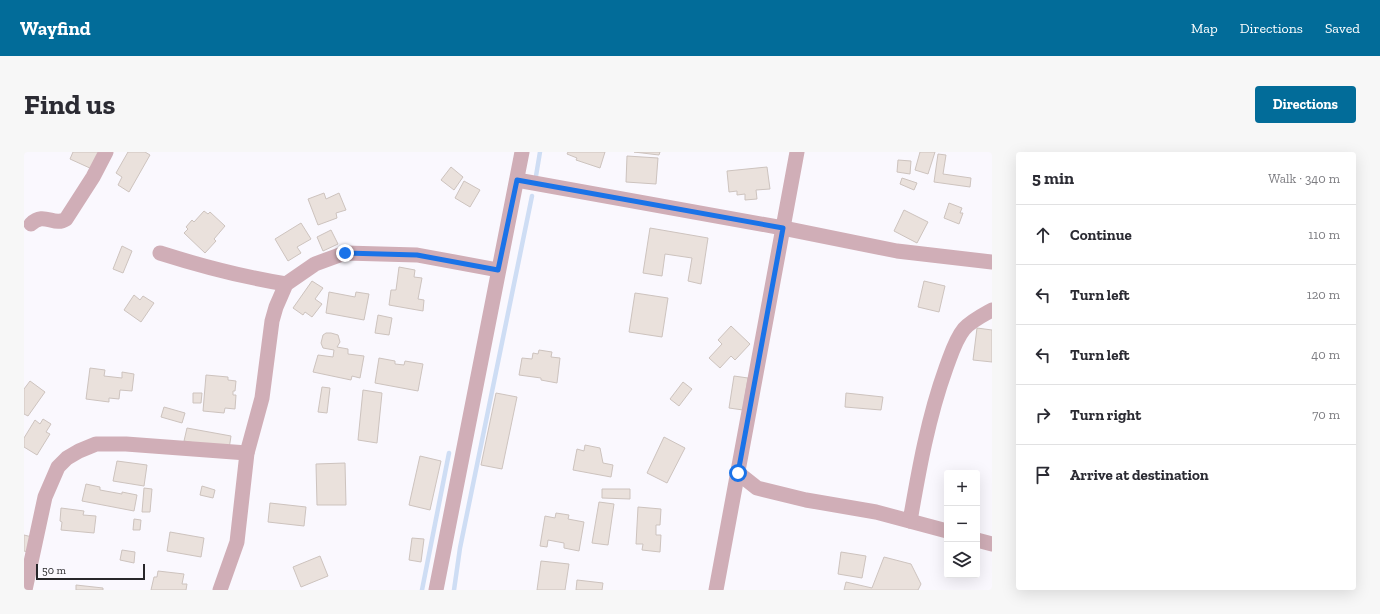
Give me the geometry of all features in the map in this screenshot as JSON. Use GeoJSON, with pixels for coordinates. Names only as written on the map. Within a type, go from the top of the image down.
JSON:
{"type":"FeatureCollection","features":[{"type":"Feature","properties":{"kind":"street"},"geometry":{"type":"LineString","coordinates":[[31,224],[40,218],[56,222],[62,222],[66,219],[94,178],[106,152]]}},
{"type":"Feature","properties":{"kind":"street"},"geometry":{"type":"LineString","coordinates":[[436,590],[522,152]]}},
{"type":"Feature","properties":{"kind":"street"},"geometry":{"type":"LineString","coordinates":[[716,590],[797,152]]}},
{"type":"Feature","properties":{"kind":"street"},"geometry":{"type":"LineString","coordinates":[[517,180],[783,228],[897,251],[992,262]]}},
{"type":"Feature","properties":{"kind":"street"},"geometry":{"type":"LineString","coordinates":[[160,253],[205,267],[245,277],[286,284]]}},
{"type":"Feature","properties":{"kind":"street"},"geometry":{"type":"LineString","coordinates":[[220,590],[236,542],[247,453],[262,398],[272,321],[276,307],[286,284],[315,264],[345,253],[417,255],[498,270]]}},
{"type":"Feature","properties":{"kind":"street"},"geometry":{"type":"LineString","coordinates":[[910,521],[920,459],[928,426],[935,400],[954,348],[965,328],[992,310]]}},
{"type":"Feature","properties":{"kind":"street"},"geometry":{"type":"LineString","coordinates":[[25,590],[45,497],[58,467],[67,458],[96,444],[126,444],[247,453]]}},
{"type":"Feature","properties":{"kind":"street"},"geometry":{"type":"LineString","coordinates":[[738,473],[757,488],[806,500],[876,512],[944,530]]}},
{"type":"Feature","properties":{"kind":"street"},"geometry":{"type":"LineString","coordinates":[[980,541],[992,544]]}},
{"type":"Feature","properties":{"kind":"building"},"geometry":{"type":"Polygon","coordinates":[[[73,152],[100,152],[92,169],[70,159],[73,152]]]}},
{"type":"Feature","properties":{"kind":"building"},"geometry":{"type":"Polygon","coordinates":[[[128,152],[145,152],[150,155],[129,192],[118,185],[122,177],[116,173],[128,152]]]}},
{"type":"Feature","properties":{"kind":"building"},"geometry":{"type":"Polygon","coordinates":[[[568,152],[605,152],[600,168],[576,160],[577,158],[567,154],[568,152]]]}},
{"type":"Feature","properties":{"kind":"building"},"geometry":{"type":"Polygon","coordinates":[[[634,152],[660,152],[659,155],[634,152]]]}},
{"type":"Feature","properties":{"kind":"building"},"geometry":{"type":"Polygon","coordinates":[[[920,152],[935,152],[928,174],[915,170],[920,152]]]}},
{"type":"Feature","properties":{"kind":"building"},"geometry":{"type":"Polygon","coordinates":[[[938,154],[946,155],[943,174],[971,178],[970,187],[934,182],[938,154]]]}},
{"type":"Feature","properties":{"kind":"building"},"geometry":{"type":"Polygon","coordinates":[[[627,156],[658,158],[656,184],[626,182],[627,156]]]}},
{"type":"Feature","properties":{"kind":"building"},"geometry":{"type":"Polygon","coordinates":[[[898,160],[911,161],[910,174],[897,172],[898,160]]]}},
{"type":"Feature","properties":{"kind":"building"},"geometry":{"type":"Polygon","coordinates":[[[451,167],[463,177],[454,190],[441,180],[451,167]]]}},
{"type":"Feature","properties":{"kind":"building"},"geometry":{"type":"Polygon","coordinates":[[[767,167],[770,189],[756,190],[757,199],[745,200],[745,194],[737,195],[737,191],[729,192],[727,171],[767,167]]]}},
{"type":"Feature","properties":{"kind":"building"},"geometry":{"type":"Polygon","coordinates":[[[902,178],[917,183],[914,190],[900,184],[902,178]]]}},
{"type":"Feature","properties":{"kind":"building"},"geometry":{"type":"Polygon","coordinates":[[[464,181],[480,190],[470,207],[455,198],[464,181]]]}},
{"type":"Feature","properties":{"kind":"building"},"geometry":{"type":"Polygon","coordinates":[[[324,193],[326,199],[339,193],[346,210],[336,213],[337,218],[318,225],[308,199],[324,193]]]}},
{"type":"Feature","properties":{"kind":"building"},"geometry":{"type":"Polygon","coordinates":[[[949,203],[962,208],[960,213],[963,213],[959,224],[944,218],[949,203]]]}},
{"type":"Feature","properties":{"kind":"building"},"geometry":{"type":"Polygon","coordinates":[[[904,210],[928,222],[917,243],[894,231],[904,210]]]}},
{"type":"Feature","properties":{"kind":"building"},"geometry":{"type":"Polygon","coordinates":[[[204,211],[208,214],[210,212],[225,226],[214,239],[216,241],[205,253],[184,233],[188,229],[186,227],[192,220],[194,222],[204,211]]]}},
{"type":"Feature","properties":{"kind":"building"},"geometry":{"type":"Polygon","coordinates":[[[301,223],[311,239],[297,247],[301,253],[288,261],[275,239],[301,223]]]}},
{"type":"Feature","properties":{"kind":"building"},"geometry":{"type":"Polygon","coordinates":[[[650,228],[708,238],[701,284],[688,281],[692,258],[665,254],[662,276],[643,273],[650,228]]]}},
{"type":"Feature","properties":{"kind":"building"},"geometry":{"type":"Polygon","coordinates":[[[331,230],[338,244],[323,251],[317,237],[331,230]]]}},
{"type":"Feature","properties":{"kind":"building"},"geometry":{"type":"Polygon","coordinates":[[[122,246],[132,251],[123,273],[113,269],[122,246]]]}},
{"type":"Feature","properties":{"kind":"building"},"geometry":{"type":"Polygon","coordinates":[[[399,267],[415,270],[414,277],[422,278],[418,299],[424,300],[423,311],[389,305],[391,290],[396,290],[399,267]]]}},
{"type":"Feature","properties":{"kind":"building"},"geometry":{"type":"Polygon","coordinates":[[[312,281],[323,288],[315,299],[322,304],[312,317],[305,312],[303,315],[293,308],[312,281]]]}},
{"type":"Feature","properties":{"kind":"building"},"geometry":{"type":"Polygon","coordinates":[[[924,281],[945,286],[939,312],[918,307],[924,281]]]}},
{"type":"Feature","properties":{"kind":"building"},"geometry":{"type":"Polygon","coordinates":[[[329,292],[355,297],[356,292],[369,294],[364,320],[326,313],[329,292]]]}},
{"type":"Feature","properties":{"kind":"building"},"geometry":{"type":"Polygon","coordinates":[[[635,293],[668,298],[662,337],[629,332],[635,293]]]}},
{"type":"Feature","properties":{"kind":"building"},"geometry":{"type":"Polygon","coordinates":[[[134,295],[140,300],[143,296],[154,303],[141,322],[124,310],[134,295]]]}},
{"type":"Feature","properties":{"kind":"building"},"geometry":{"type":"Polygon","coordinates":[[[378,315],[392,318],[389,335],[375,333],[378,315]]]}},
{"type":"Feature","properties":{"kind":"building"},"geometry":{"type":"Polygon","coordinates":[[[731,326],[750,344],[735,360],[731,356],[720,368],[709,358],[722,344],[718,340],[731,326]]]}},
{"type":"Feature","properties":{"kind":"building"},"geometry":{"type":"Polygon","coordinates":[[[977,328],[992,330],[992,362],[973,360],[977,328]]]}},
{"type":"Feature","properties":{"kind":"building"},"geometry":{"type":"Polygon","coordinates":[[[326,333],[338,335],[340,342],[337,347],[348,349],[348,354],[364,356],[360,378],[352,376],[351,380],[313,372],[318,355],[333,357],[334,350],[323,348],[321,343],[323,335],[326,333]]]}},
{"type":"Feature","properties":{"kind":"building"},"geometry":{"type":"Polygon","coordinates":[[[539,350],[552,352],[551,357],[560,358],[557,383],[541,380],[541,378],[519,375],[522,358],[532,359],[533,353],[538,354],[539,350]]]}},
{"type":"Feature","properties":{"kind":"building"},"geometry":{"type":"Polygon","coordinates":[[[379,358],[395,361],[395,364],[404,365],[405,361],[423,364],[418,391],[375,383],[379,358]]]}},
{"type":"Feature","properties":{"kind":"building"},"geometry":{"type":"Polygon","coordinates":[[[90,368],[105,370],[104,376],[122,378],[122,372],[134,374],[132,391],[120,390],[119,399],[109,398],[109,402],[86,399],[90,368]]]}},
{"type":"Feature","properties":{"kind":"building"},"geometry":{"type":"Polygon","coordinates":[[[206,375],[228,377],[228,380],[236,381],[235,391],[233,391],[233,395],[236,395],[235,409],[225,408],[224,413],[203,411],[206,375]]]}},
{"type":"Feature","properties":{"kind":"building"},"geometry":{"type":"Polygon","coordinates":[[[734,376],[748,378],[743,410],[729,408],[734,376]]]}},
{"type":"Feature","properties":{"kind":"building"},"geometry":{"type":"Polygon","coordinates":[[[30,381],[45,392],[28,416],[24,414],[24,389],[30,381]]]}},
{"type":"Feature","properties":{"kind":"building"},"geometry":{"type":"Polygon","coordinates":[[[683,382],[692,389],[679,406],[670,399],[683,382]]]}},
{"type":"Feature","properties":{"kind":"building"},"geometry":{"type":"Polygon","coordinates":[[[322,387],[330,388],[327,413],[318,412],[322,387]]]}},
{"type":"Feature","properties":{"kind":"building"},"geometry":{"type":"Polygon","coordinates":[[[363,390],[382,393],[377,443],[358,440],[363,390]]]}},
{"type":"Feature","properties":{"kind":"building"},"geometry":{"type":"Polygon","coordinates":[[[193,393],[202,393],[201,403],[193,403],[193,393]]]}},
{"type":"Feature","properties":{"kind":"building"},"geometry":{"type":"Polygon","coordinates":[[[496,393],[517,397],[502,469],[481,465],[496,393]]]}},
{"type":"Feature","properties":{"kind":"building"},"geometry":{"type":"Polygon","coordinates":[[[846,393],[883,397],[881,410],[845,407],[846,393]]]}},
{"type":"Feature","properties":{"kind":"building"},"geometry":{"type":"Polygon","coordinates":[[[164,407],[185,413],[182,423],[161,417],[164,407]]]}},
{"type":"Feature","properties":{"kind":"building"},"geometry":{"type":"Polygon","coordinates":[[[43,419],[51,424],[46,432],[50,434],[37,455],[24,447],[24,438],[35,420],[40,424],[43,419]]]}},
{"type":"Feature","properties":{"kind":"building"},"geometry":{"type":"Polygon","coordinates":[[[187,428],[231,436],[229,449],[184,441],[187,428]]]}},
{"type":"Feature","properties":{"kind":"building"},"geometry":{"type":"Polygon","coordinates":[[[664,437],[685,448],[667,483],[647,473],[664,437]]]}},
{"type":"Feature","properties":{"kind":"building"},"geometry":{"type":"Polygon","coordinates":[[[585,445],[600,448],[603,463],[613,465],[611,477],[573,470],[577,449],[584,451],[585,445]]]}},
{"type":"Feature","properties":{"kind":"building"},"geometry":{"type":"Polygon","coordinates":[[[420,456],[441,461],[430,510],[409,505],[420,456]]]}},
{"type":"Feature","properties":{"kind":"building"},"geometry":{"type":"Polygon","coordinates":[[[117,461],[147,465],[144,486],[113,481],[117,461]]]}},
{"type":"Feature","properties":{"kind":"building"},"geometry":{"type":"Polygon","coordinates":[[[345,463],[346,505],[317,505],[316,464],[345,463]]]}},
{"type":"Feature","properties":{"kind":"building"},"geometry":{"type":"Polygon","coordinates":[[[86,484],[100,487],[100,490],[137,495],[134,511],[82,501],[86,484]]]}},
{"type":"Feature","properties":{"kind":"building"},"geometry":{"type":"Polygon","coordinates":[[[202,486],[215,490],[213,498],[200,495],[202,486]]]}},
{"type":"Feature","properties":{"kind":"building"},"geometry":{"type":"Polygon","coordinates":[[[144,488],[152,489],[150,512],[142,512],[144,488]]]}},
{"type":"Feature","properties":{"kind":"building"},"geometry":{"type":"Polygon","coordinates":[[[602,489],[630,489],[630,499],[602,498],[602,489]]]}},
{"type":"Feature","properties":{"kind":"building"},"geometry":{"type":"Polygon","coordinates":[[[599,502],[614,504],[608,545],[592,543],[599,502]]]}},
{"type":"Feature","properties":{"kind":"building"},"geometry":{"type":"Polygon","coordinates":[[[270,503],[306,507],[304,526],[268,522],[270,503]]]}},
{"type":"Feature","properties":{"kind":"building"},"geometry":{"type":"Polygon","coordinates":[[[638,507],[661,509],[660,525],[656,525],[656,535],[661,535],[660,552],[642,550],[643,544],[636,544],[638,507]]]}},
{"type":"Feature","properties":{"kind":"building"},"geometry":{"type":"Polygon","coordinates":[[[61,508],[84,511],[83,515],[96,516],[94,533],[61,530],[61,508]]]}},
{"type":"Feature","properties":{"kind":"building"},"geometry":{"type":"Polygon","coordinates":[[[556,513],[569,515],[568,519],[584,522],[579,551],[564,548],[564,543],[548,540],[547,547],[540,546],[545,516],[555,518],[556,513]]]}},
{"type":"Feature","properties":{"kind":"building"},"geometry":{"type":"Polygon","coordinates":[[[134,519],[141,520],[140,530],[133,530],[134,519]]]}},
{"type":"Feature","properties":{"kind":"building"},"geometry":{"type":"Polygon","coordinates":[[[170,532],[204,538],[201,557],[167,551],[170,532]]]}},
{"type":"Feature","properties":{"kind":"building"},"geometry":{"type":"Polygon","coordinates":[[[24,535],[32,537],[28,552],[24,551],[24,535]]]}},
{"type":"Feature","properties":{"kind":"building"},"geometry":{"type":"Polygon","coordinates":[[[412,538],[424,539],[421,562],[409,560],[412,538]]]}},
{"type":"Feature","properties":{"kind":"building"},"geometry":{"type":"Polygon","coordinates":[[[122,550],[135,552],[134,563],[120,560],[122,550]]]}},
{"type":"Feature","properties":{"kind":"building"},"geometry":{"type":"Polygon","coordinates":[[[841,552],[866,556],[862,578],[838,574],[841,552]]]}},
{"type":"Feature","properties":{"kind":"building"},"geometry":{"type":"Polygon","coordinates":[[[320,556],[328,576],[301,587],[293,567],[320,556]]]}},
{"type":"Feature","properties":{"kind":"building"},"geometry":{"type":"Polygon","coordinates":[[[884,557],[911,564],[921,584],[918,590],[844,590],[846,582],[872,588],[884,557]]]}},
{"type":"Feature","properties":{"kind":"building"},"geometry":{"type":"Polygon","coordinates":[[[541,561],[569,564],[565,590],[537,590],[541,561]]]}},
{"type":"Feature","properties":{"kind":"building"},"geometry":{"type":"Polygon","coordinates":[[[158,571],[184,574],[182,584],[187,584],[186,590],[151,590],[154,577],[157,577],[158,571]]]}},
{"type":"Feature","properties":{"kind":"building"},"geometry":{"type":"Polygon","coordinates":[[[577,580],[603,583],[602,590],[576,590],[577,580]]]}},
{"type":"Feature","properties":{"kind":"building"},"geometry":{"type":"Polygon","coordinates":[[[76,585],[103,588],[103,590],[76,590],[76,585]]]}},
{"type":"Feature","properties":{"kind":"waterway"},"geometry":{"type":"LineString","coordinates":[[536,176],[540,152]]}},
{"type":"Feature","properties":{"kind":"waterway"},"geometry":{"type":"LineString","coordinates":[[454,590],[460,548],[532,196]]}},
{"type":"Feature","properties":{"kind":"waterway"},"geometry":{"type":"LineString","coordinates":[[422,590],[449,453]]}},
{"type":"Feature","properties":{"kind":"route"},"geometry":{"type":"LineString","coordinates":[[345,253],[417,255],[498,270],[517,180],[783,228],[738,473]]}}]}
